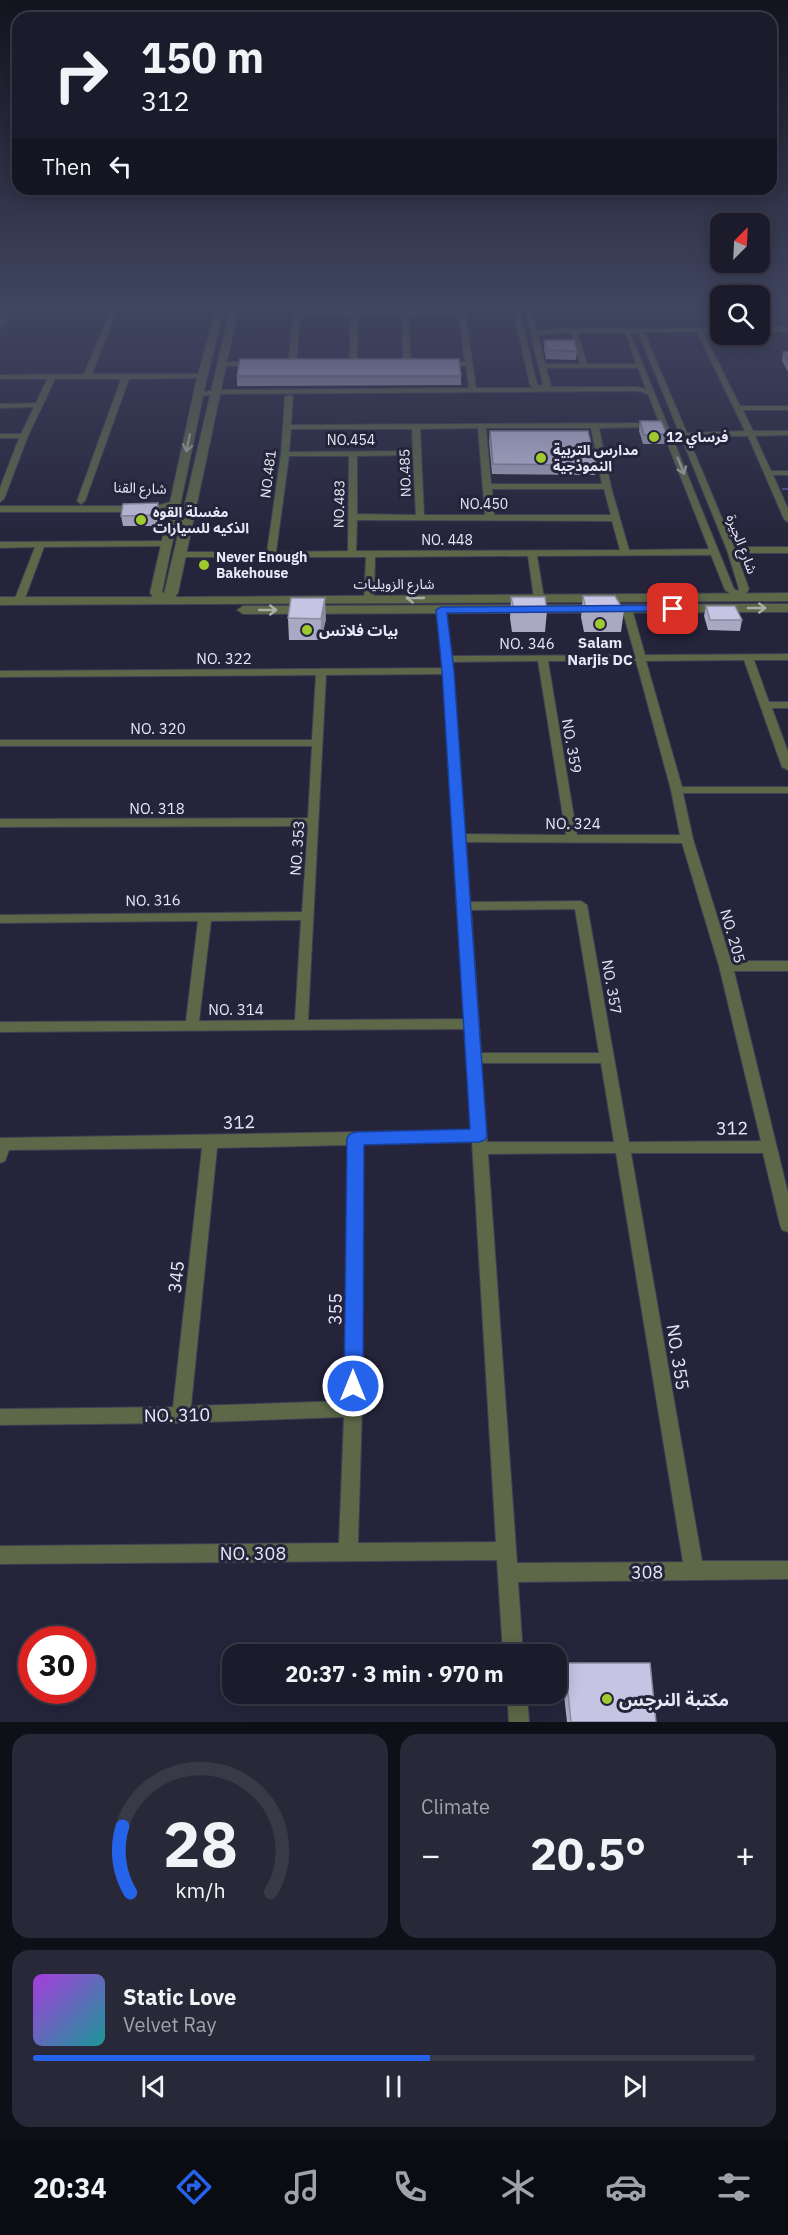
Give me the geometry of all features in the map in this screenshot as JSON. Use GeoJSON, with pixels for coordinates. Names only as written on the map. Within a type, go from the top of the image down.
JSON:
{"type":"FeatureCollection","features":[{"type":"Feature","properties":{"kind":"street"},"geometry":{"type":"LineString","coordinates":[[0,500],[24,436],[48,385]]}},
{"type":"Feature","properties":{"kind":"street"},"geometry":{"type":"LineString","coordinates":[[81,501],[123,385]]}},
{"type":"Feature","properties":{"kind":"street"},"geometry":{"type":"LineString","coordinates":[[201,385],[156,593],[164,601],[172,593],[218,385]]}},
{"type":"Feature","properties":{"kind":"street"},"geometry":{"type":"LineString","coordinates":[[472,385],[473,390]]}},
{"type":"Feature","properties":{"kind":"street"},"geometry":{"type":"LineString","coordinates":[[535,385],[542,390]]}},
{"type":"Feature","properties":{"kind":"street"},"geometry":{"type":"LineString","coordinates":[[542,390],[547,385]]}},
{"type":"Feature","properties":{"kind":"street","name":"شارع الجيرة"},"geometry":{"type":"LineString","coordinates":[[649,385],[730,590],[739,597],[744,589],[731,550],[662,385]]}},
{"type":"Feature","properties":{"kind":"street"},"geometry":{"type":"LineString","coordinates":[[726,385],[788,519]]}},
{"type":"Feature","properties":{"kind":"street"},"geometry":{"type":"LineString","coordinates":[[198,395],[473,390],[637,389],[651,392]]}},
{"type":"Feature","properties":{"kind":"street"},"geometry":{"type":"LineString","coordinates":[[216,395],[289,397],[639,395],[651,392]]}},
{"type":"Feature","properties":{"kind":"street","name":"NO.481"},"geometry":{"type":"LineString","coordinates":[[271,553],[285,454],[289,397]]}},
{"type":"Feature","properties":{"kind":"street"},"geometry":{"type":"LineString","coordinates":[[0,406],[40,405]]}},
{"type":"Feature","properties":{"kind":"street"},"geometry":{"type":"LineString","coordinates":[[736,408],[788,408]]}},
{"type":"Feature","properties":{"kind":"street"},"geometry":{"type":"LineString","coordinates":[[287,427],[664,425]]}},
{"type":"Feature","properties":{"kind":"street"},"geometry":{"type":"LineString","coordinates":[[482,426],[490,518]]}},
{"type":"Feature","properties":{"kind":"street"},"geometry":{"type":"LineString","coordinates":[[594,426],[607,487],[625,552]]}},
{"type":"Feature","properties":{"kind":"street","name":"NO.485"},"geometry":{"type":"LineString","coordinates":[[416,427],[420,517]]}},
{"type":"Feature","properties":{"kind":"street"},"geometry":{"type":"LineString","coordinates":[[682,435],[788,433]]}},
{"type":"Feature","properties":{"kind":"street"},"geometry":{"type":"LineString","coordinates":[[0,436],[24,436]]}},
{"type":"Feature","properties":{"kind":"street","name":"NO.454"},"geometry":{"type":"LineString","coordinates":[[285,454],[418,453]]}},
{"type":"Feature","properties":{"kind":"street","name":"NO.483"},"geometry":{"type":"LineString","coordinates":[[352,554],[353,454]]}},
{"type":"Feature","properties":{"kind":"street"},"geometry":{"type":"LineString","coordinates":[[0,467],[12,467]]}},
{"type":"Feature","properties":{"kind":"street"},"geometry":{"type":"LineString","coordinates":[[768,473],[788,473]]}},
{"type":"Feature","properties":{"kind":"street"},"geometry":{"type":"LineString","coordinates":[[488,486],[607,487]]}},
{"type":"Feature","properties":{"kind":"street","name":"شارع القنا"},"geometry":{"type":"LineString","coordinates":[[0,500],[175,504]]}},
{"type":"Feature","properties":{"kind":"street","name":"شارع القنا"},"geometry":{"type":"LineString","coordinates":[[0,509],[156,509],[175,504]]}},
{"type":"Feature","properties":{"kind":"street","name":"NO.450"},"geometry":{"type":"LineString","coordinates":[[352,517],[616,518]]}},
{"type":"Feature","properties":{"kind":"street"},"geometry":{"type":"LineString","coordinates":[[0,545],[167,544]]}},
{"type":"Feature","properties":{"kind":"street"},"geometry":{"type":"LineString","coordinates":[[19,601],[40,545]]}},
{"type":"Feature","properties":{"kind":"street"},"geometry":{"type":"LineString","coordinates":[[731,550],[788,550]]}},
{"type":"Feature","properties":{"kind":"street","name":"NO. 448"},"geometry":{"type":"LineString","coordinates":[[179,555],[716,552]]}},
{"type":"Feature","properties":{"kind":"street"},"geometry":{"type":"LineString","coordinates":[[532,553],[539,597]]}},
{"type":"Feature","properties":{"kind":"street"},"geometry":{"type":"LineString","coordinates":[[369,599],[370,554]]}},
{"type":"Feature","properties":{"kind":"street","name":"شارع الزويليات"},"geometry":{"type":"LineString","coordinates":[[0,601],[788,597]]}},
{"type":"Feature","properties":{"kind":"street","name":"شارع الزويليات"},"geometry":{"type":"LineString","coordinates":[[0,611],[788,608]]}},
{"type":"Feature","properties":{"kind":"street","name":"NO. 205"},"geometry":{"type":"LineString","coordinates":[[627,609],[677,790],[687,839],[726,966],[788,1225]]}},
{"type":"Feature","properties":{"kind":"street"},"geometry":{"type":"LineString","coordinates":[[441,610],[464,906],[512,1644]]}},
{"type":"Feature","properties":{"kind":"street","name":"NO. 346"},"geometry":{"type":"LineString","coordinates":[[447,665],[542,658],[788,657]]}},
{"type":"Feature","properties":{"kind":"street","name":"NO. 359"},"geometry":{"type":"LineString","coordinates":[[542,658],[572,838]]}},
{"type":"Feature","properties":{"kind":"street"},"geometry":{"type":"LineString","coordinates":[[748,658],[788,767]]}},
{"type":"Feature","properties":{"kind":"street","name":"NO. 322"},"geometry":{"type":"LineString","coordinates":[[0,674],[321,673],[447,665]]}},
{"type":"Feature","properties":{"kind":"street","name":"NO. 353"},"geometry":{"type":"LineString","coordinates":[[301,1025],[321,673]]}},
{"type":"Feature","properties":{"kind":"street"},"geometry":{"type":"LineString","coordinates":[[766,705],[788,705]]}},
{"type":"Feature","properties":{"kind":"street","name":"NO. 320"},"geometry":{"type":"LineString","coordinates":[[0,743],[317,743]]}},
{"type":"Feature","properties":{"kind":"street"},"geometry":{"type":"LineString","coordinates":[[677,790],[788,790]]}},
{"type":"Feature","properties":{"kind":"street","name":"NO. 318"},"geometry":{"type":"LineString","coordinates":[[0,823],[314,822]]}},
{"type":"Feature","properties":{"kind":"street","name":"NO. 324"},"geometry":{"type":"LineString","coordinates":[[458,838],[687,839]]}},
{"type":"Feature","properties":{"kind":"street","name":"NO. 357"},"geometry":{"type":"LineString","coordinates":[[464,906],[581,905],[607,1058]]}},
{"type":"Feature","properties":{"kind":"street"},"geometry":{"type":"LineString","coordinates":[[192,1025],[205,916]]}},
{"type":"Feature","properties":{"kind":"street","name":"NO. 316"},"geometry":{"type":"LineString","coordinates":[[0,919],[307,916]]}},
{"type":"Feature","properties":{"kind":"street"},"geometry":{"type":"LineString","coordinates":[[726,966],[788,966]]}},
{"type":"Feature","properties":{"kind":"street","name":"NO. 314"},"geometry":{"type":"LineString","coordinates":[[0,1027],[471,1024]]}},
{"type":"Feature","properties":{"kind":"street"},"geometry":{"type":"LineString","coordinates":[[474,1058],[607,1058]]}},
{"type":"Feature","properties":{"kind":"street","name":"NO. 355"},"geometry":{"type":"LineString","coordinates":[[607,1058],[694,1572]]}},
{"type":"Feature","properties":{"kind":"street","name":"312"},"geometry":{"type":"LineString","coordinates":[[1,1148],[356,1138],[624,1148],[768,1147]]}},
{"type":"Feature","properties":{"kind":"street","name":"355"},"geometry":{"type":"LineString","coordinates":[[348,1552],[353,1409],[356,1138]]}},
{"type":"Feature","properties":{"kind":"street","name":"345"},"geometry":{"type":"LineString","coordinates":[[181,1415],[210,1142]]}},
{"type":"Feature","properties":{"kind":"street","name":"NO. 310"},"geometry":{"type":"LineString","coordinates":[[0,1417],[181,1415],[353,1409]]}},
{"type":"Feature","properties":{"kind":"street","name":"NO. 308"},"geometry":{"type":"LineString","coordinates":[[0,1555],[506,1551]]}},
{"type":"Feature","properties":{"kind":"street","name":"308"},"geometry":{"type":"LineString","coordinates":[[507,1573],[788,1570]]}},
{"type":"Feature","properties":{"kind":"street"},"geometry":{"type":"LineString","coordinates":[[518,1704],[519,1722]]}},
{"type":"Feature","properties":{"kind":"building"},"geometry":{"type":"Polygon","coordinates":[[[640,421],[661,421],[667,434],[644,435],[640,421]]]}},
{"type":"Feature","properties":{"kind":"building","name":"مدارس التربية النموذجية"},"geometry":{"type":"Polygon","coordinates":[[[490,431],[588,431],[596,465],[493,464],[490,431]]]}},
{"type":"Feature","properties":{"kind":"building"},"geometry":{"type":"Polygon","coordinates":[[[158,503],[157,515],[121,516],[123,504],[158,503]]]}},
{"type":"Feature","properties":{"kind":"building"},"geometry":{"type":"Polygon","coordinates":[[[583,596],[615,596],[624,611],[586,610],[583,596]]]}},
{"type":"Feature","properties":{"kind":"building"},"geometry":{"type":"Polygon","coordinates":[[[511,597],[545,597],[547,611],[514,610],[511,597]]]}},
{"type":"Feature","properties":{"kind":"building"},"geometry":{"type":"Polygon","coordinates":[[[291,598],[325,598],[321,619],[288,618],[291,598]]]}},
{"type":"Feature","properties":{"kind":"building"},"geometry":{"type":"Polygon","coordinates":[[[706,606],[735,606],[742,620],[710,620],[706,606]]]}},
{"type":"Feature","properties":{"kind":"building","name":"مكتبة النرجس"},"geometry":{"type":"Polygon","coordinates":[[[567,1663],[650,1663],[656,1722],[571,1722],[567,1663]]]}},
{"type":"Feature","properties":{"kind":"waterway"},"geometry":{"type":"LineString","coordinates":[[783,489],[788,489]]}},
{"type":"Feature","properties":{"kind":"place","name":"فرساي 12"},"geometry":{"type":"Point","coordinates":[654,437]}},
{"type":"Feature","properties":{"kind":"place","name":"مدارس التربية النموذجية"},"geometry":{"type":"Point","coordinates":[541,458]}},
{"type":"Feature","properties":{"kind":"place","name":"مغسلة القوه الذكيه للسيارات"},"geometry":{"type":"Point","coordinates":[141,520]}},
{"type":"Feature","properties":{"kind":"place","name":"Never Enough Bakehouse"},"geometry":{"type":"Point","coordinates":[204,565]}},
{"type":"Feature","properties":{"kind":"place","name":"Salam Narjis DC"},"geometry":{"type":"Point","coordinates":[600,624]}},
{"type":"Feature","properties":{"kind":"place","name":"بيات فلاتس"},"geometry":{"type":"Point","coordinates":[307,630]}},
{"type":"Feature","properties":{"kind":"place","name":"مكتبة النرجس"},"geometry":{"type":"Point","coordinates":[607,1699]}},
{"type":"Feature","properties":{"kind":"route"},"geometry":{"type":"LineString","coordinates":[[353,1386],[356,1138],[479,1136],[448,671],[441,610],[673,609]]}}]}
